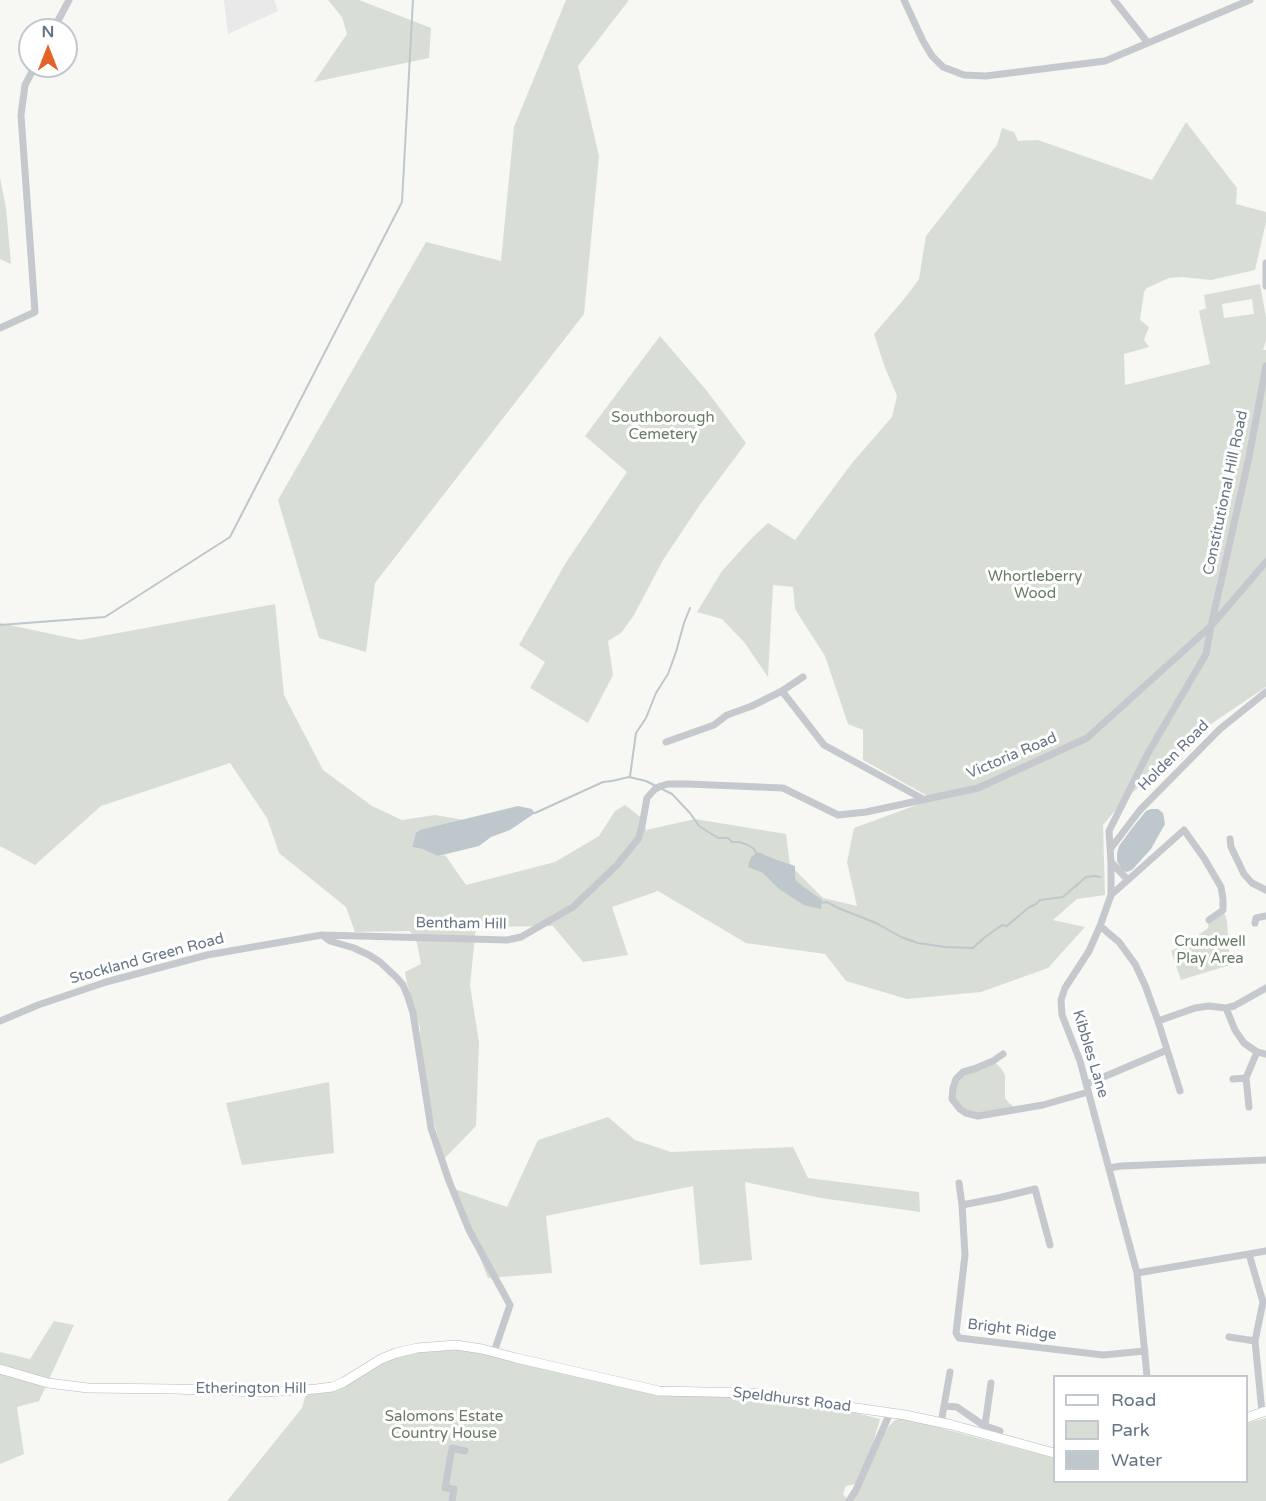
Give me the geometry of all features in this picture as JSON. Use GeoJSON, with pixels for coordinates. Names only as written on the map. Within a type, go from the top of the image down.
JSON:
{"type":"FeatureCollection","features":[{"type":"Feature","properties":{"kind":"street"},"geometry":{"type":"LineString","coordinates":[[59,18],[69,0]]}},
{"type":"Feature","properties":{"kind":"street"},"geometry":{"type":"LineString","coordinates":[[904,0],[923,41],[932,56],[943,67],[964,75],[986,76],[1105,61],[1250,0]]}},
{"type":"Feature","properties":{"kind":"street"},"geometry":{"type":"LineString","coordinates":[[1114,0],[1148,43]]}},
{"type":"Feature","properties":{"kind":"street"},"geometry":{"type":"LineString","coordinates":[[0,328],[35,312],[21,115],[25,85],[29,78]]}},
{"type":"Feature","properties":{"kind":"street"},"geometry":{"type":"LineString","coordinates":[[1266,263],[1266,286]]}},
{"type":"Feature","properties":{"kind":"street","name":"Constitutional Hill Road"},"geometry":{"type":"LineString","coordinates":[[1211,626],[1249,456],[1266,366]]}},
{"type":"Feature","properties":{"kind":"street","name":"Victoria Road"},"geometry":{"type":"LineString","coordinates":[[668,784],[783,788],[838,815],[866,812],[978,788],[1087,738],[1211,626],[1266,562]]}},
{"type":"Feature","properties":{"kind":"street","name":"Kibbles Lane"},"geometry":{"type":"LineString","coordinates":[[1147,1375],[1137,1273],[1080,1061],[1062,1015],[1061,1000],[1065,988],[1089,951],[1111,895],[1112,862],[1109,831],[1148,753],[1206,654],[1211,626]]}},
{"type":"Feature","properties":{"kind":"street"},"geometry":{"type":"LineString","coordinates":[[666,742],[714,726],[727,715],[782,691],[803,677]]}},
{"type":"Feature","properties":{"kind":"street"},"geometry":{"type":"LineString","coordinates":[[782,691],[824,745],[923,799]]}},
{"type":"Feature","properties":{"kind":"street","name":"Holden Road"},"geometry":{"type":"LineString","coordinates":[[1111,849],[1140,810],[1220,729],[1266,692]]}},
{"type":"Feature","properties":{"kind":"street","name":"Bentham Hill"},"geometry":{"type":"LineString","coordinates":[[322,934],[507,940],[521,937],[573,907],[617,865],[638,839],[645,803],[650,792],[668,784]]}},
{"type":"Feature","properties":{"kind":"street"},"geometry":{"type":"LineString","coordinates":[[1111,895],[1184,830],[1221,887],[1223,910],[1209,920]]}},
{"type":"Feature","properties":{"kind":"street"},"geometry":{"type":"LineString","coordinates":[[1230,839],[1230,848],[1244,874],[1252,883],[1266,890]]}},
{"type":"Feature","properties":{"kind":"street"},"geometry":{"type":"LineString","coordinates":[[1112,862],[1127,879]]}},
{"type":"Feature","properties":{"kind":"street"},"geometry":{"type":"LineString","coordinates":[[1255,923],[1256,918],[1266,916]]}},
{"type":"Feature","properties":{"kind":"street"},"geometry":{"type":"LineString","coordinates":[[1100,926],[1119,942],[1135,964],[1158,1021],[1180,1091]]}},
{"type":"Feature","properties":{"kind":"street"},"geometry":{"type":"LineString","coordinates":[[322,934],[330,941],[354,948],[380,962],[397,978],[408,997],[413,1013],[431,1128],[469,1230],[510,1305],[494,1352]]}},
{"type":"Feature","properties":{"kind":"street","name":"Stockland Green Road"},"geometry":{"type":"LineString","coordinates":[[0,1021],[38,1005],[106,982],[207,955],[322,934]]}},
{"type":"Feature","properties":{"kind":"street"},"geometry":{"type":"LineString","coordinates":[[1158,1021],[1195,1008],[1209,1006],[1226,1008],[1239,1004],[1266,988]]}},
{"type":"Feature","properties":{"kind":"street"},"geometry":{"type":"LineString","coordinates":[[1226,1008],[1235,1030],[1244,1043],[1257,1052],[1266,1054]]}},
{"type":"Feature","properties":{"kind":"street"},"geometry":{"type":"LineString","coordinates":[[1004,1054],[963,1072],[956,1079],[952,1099],[960,1109],[978,1116],[1042,1105],[1087,1088],[1167,1050]]}},
{"type":"Feature","properties":{"kind":"street"},"geometry":{"type":"LineString","coordinates":[[1249,1107],[1246,1078],[1257,1052]]}},
{"type":"Feature","properties":{"kind":"street"},"geometry":{"type":"LineString","coordinates":[[1233,1079],[1246,1078]]}},
{"type":"Feature","properties":{"kind":"street"},"geometry":{"type":"LineString","coordinates":[[1108,1168],[1266,1160]]}},
{"type":"Feature","properties":{"kind":"street"},"geometry":{"type":"LineString","coordinates":[[959,1183],[962,1205],[1035,1188],[1050,1245]]}},
{"type":"Feature","properties":{"kind":"street","name":"Bright Ridge"},"geometry":{"type":"LineString","coordinates":[[962,1205],[965,1255],[956,1333],[959,1338],[1103,1355],[1145,1351]]}},
{"type":"Feature","properties":{"kind":"street"},"geometry":{"type":"LineString","coordinates":[[1137,1273],[1266,1251]]}},
{"type":"Feature","properties":{"kind":"street"},"geometry":{"type":"LineString","coordinates":[[1248,1417],[1264,1411],[1255,1341],[1265,1301],[1249,1254]]}},
{"type":"Feature","properties":{"kind":"street"},"geometry":{"type":"LineString","coordinates":[[1229,1336],[1255,1341]]}},
{"type":"Feature","properties":{"kind":"street","name":"Etherington Hill"},"geometry":{"type":"LineString","coordinates":[[0,1369],[48,1383],[88,1388],[263,1392],[332,1387],[381,1359],[417,1348],[456,1346],[494,1352]]}},
{"type":"Feature","properties":{"kind":"street","name":"Speldhurst Road"},"geometry":{"type":"LineString","coordinates":[[494,1352],[659,1391],[752,1393],[890,1413],[941,1423],[1053,1453]]}},
{"type":"Feature","properties":{"kind":"street"},"geometry":{"type":"LineString","coordinates":[[941,1423],[950,1372]]}},
{"type":"Feature","properties":{"kind":"street"},"geometry":{"type":"LineString","coordinates":[[985,1425],[991,1383]]}},
{"type":"Feature","properties":{"kind":"street"},"geometry":{"type":"LineString","coordinates":[[944,1406],[957,1407],[985,1425],[1000,1431]]}},
{"type":"Feature","properties":{"kind":"street"},"geometry":{"type":"LineString","coordinates":[[849,1501],[890,1413]]}},
{"type":"Feature","properties":{"kind":"street"},"geometry":{"type":"LineString","coordinates":[[452,1501],[454,1489],[446,1488],[452,1448],[465,1450]]}},
{"type":"Feature","properties":{"kind":"shaded area"},"geometry":{"type":"Polygon","coordinates":[[[224,0],[274,0],[278,11],[228,34],[224,0]]]}},
{"type":"Feature","properties":{"kind":"green space"},"geometry":{"type":"Polygon","coordinates":[[[328,0],[359,0],[431,28],[429,58],[314,82],[347,34],[342,17],[328,0]]]}},
{"type":"Feature","properties":{"kind":"green space"},"geometry":{"type":"Polygon","coordinates":[[[566,0],[629,0],[578,66],[599,156],[584,314],[375,583],[366,652],[319,638],[278,500],[426,242],[501,261],[514,127],[566,0]]]}},
{"type":"Feature","properties":{"kind":"green space","name":"Whortleberry Wood"},"geometry":{"type":"Polygon","coordinates":[[[1186,122],[1237,188],[1236,204],[1266,212],[1266,222],[1255,270],[1211,280],[1169,278],[1147,288],[1144,292],[1140,320],[1149,327],[1144,340],[1149,347],[1124,354],[1125,385],[1210,364],[1199,311],[1206,308],[1204,295],[1260,284],[1266,318],[1266,340],[1263,350],[1266,350],[1266,687],[1208,726],[1123,801],[1103,825],[1105,895],[1077,899],[1053,920],[1085,927],[1048,968],[981,992],[907,999],[846,981],[825,954],[746,943],[658,891],[612,907],[628,955],[583,962],[553,926],[476,927],[470,985],[479,1043],[476,1126],[444,1159],[422,1079],[420,1028],[405,972],[421,964],[417,943],[410,931],[355,932],[346,907],[279,853],[267,818],[230,763],[101,806],[35,865],[0,846],[0,623],[80,640],[275,604],[284,695],[323,770],[372,806],[402,820],[435,815],[464,820],[416,834],[412,847],[438,856],[445,855],[466,885],[555,862],[599,836],[615,811],[625,805],[643,819],[646,830],[695,819],[786,834],[790,865],[823,898],[857,906],[847,862],[854,828],[933,799],[863,760],[863,730],[848,724],[825,656],[795,609],[793,587],[773,585],[768,677],[744,642],[722,619],[697,612],[722,571],[768,523],[795,540],[852,463],[892,417],[897,396],[874,334],[919,279],[926,236],[997,145],[1002,128],[1014,132],[1018,141],[1038,140],[1152,180],[1186,122]],[[1252,299],[1222,304],[1224,318],[1254,314],[1252,299]]]}},
{"type":"Feature","properties":{"kind":"green space"},"geometry":{"type":"Polygon","coordinates":[[[0,178],[6,208],[11,264],[0,259],[0,178]]]}},
{"type":"Feature","properties":{"kind":"green space","name":"Southborough Cemetery"},"geometry":{"type":"Polygon","coordinates":[[[660,336],[707,391],[746,443],[699,506],[663,560],[634,615],[621,633],[608,641],[613,675],[588,723],[530,688],[545,662],[519,645],[565,564],[627,472],[585,436],[660,336]]]}},
{"type":"Feature","properties":{"kind":"green space","name":"Crundwell Play Area"},"geometry":{"type":"Polygon","coordinates":[[[1224,912],[1227,921],[1230,965],[1181,980],[1171,951],[1192,940],[1208,928],[1209,920],[1224,912]]]}},
{"type":"Feature","properties":{"kind":"green space"},"geometry":{"type":"Polygon","coordinates":[[[993,1061],[1005,1075],[1005,1098],[1017,1109],[978,1116],[966,1113],[952,1099],[956,1079],[993,1061]]]}},
{"type":"Feature","properties":{"kind":"green space"},"geometry":{"type":"Polygon","coordinates":[[[329,1082],[334,1153],[242,1165],[226,1103],[329,1082]]]}},
{"type":"Feature","properties":{"kind":"green space"},"geometry":{"type":"Polygon","coordinates":[[[608,1117],[635,1140],[671,1152],[793,1147],[808,1178],[919,1192],[920,1212],[821,1198],[745,1182],[752,1260],[700,1265],[693,1186],[546,1216],[552,1273],[488,1278],[452,1188],[507,1207],[538,1140],[608,1117]]]}},
{"type":"Feature","properties":{"kind":"green space"},"geometry":{"type":"Polygon","coordinates":[[[54,1321],[74,1325],[39,1401],[17,1407],[24,1454],[0,1464],[0,1352],[30,1359],[54,1321]]]}},
{"type":"Feature","properties":{"kind":"green space","name":"Salomons Estate Country House"},"geometry":{"type":"Polygon","coordinates":[[[457,1349],[639,1391],[740,1397],[844,1410],[880,1419],[871,1450],[855,1484],[846,1486],[843,1494],[846,1501],[227,1501],[302,1408],[306,1393],[390,1359],[426,1351],[457,1349]]]}},
{"type":"Feature","properties":{"kind":"green space"},"geometry":{"type":"Polygon","coordinates":[[[903,1418],[1053,1458],[1053,1483],[1248,1483],[1248,1423],[1266,1418],[1266,1501],[852,1501],[888,1427],[895,1420],[903,1418]]]}},
{"type":"Feature","properties":{"kind":"water"},"geometry":{"type":"Polygon","coordinates":[[[518,806],[532,809],[535,813],[510,830],[491,837],[479,846],[438,856],[412,847],[416,833],[420,830],[518,806]]]}},
{"type":"Feature","properties":{"kind":"water"},"geometry":{"type":"Polygon","coordinates":[[[1158,809],[1163,813],[1165,824],[1151,849],[1132,870],[1127,872],[1122,870],[1117,861],[1119,846],[1146,811],[1158,809]]]}},
{"type":"Feature","properties":{"kind":"water"},"geometry":{"type":"Polygon","coordinates":[[[758,852],[795,866],[795,879],[822,900],[821,909],[804,905],[779,889],[763,873],[748,867],[751,857],[758,852]]]}},
{"type":"Feature","properties":{"kind":"waterway"},"geometry":{"type":"LineString","coordinates":[[0,625],[105,617],[230,537],[402,202],[413,0]]}},
{"type":"Feature","properties":{"kind":"waterway"},"geometry":{"type":"LineString","coordinates":[[630,776],[636,733],[668,674],[690,608]]}},
{"type":"Feature","properties":{"kind":"waterway"},"geometry":{"type":"LineString","coordinates":[[535,813],[603,782],[629,777],[656,786]]}},
{"type":"Feature","properties":{"kind":"waterway"},"geometry":{"type":"LineString","coordinates":[[662,789],[672,794],[699,826],[718,838],[728,838],[732,842],[748,845],[757,855]]}},
{"type":"Feature","properties":{"kind":"waterway"},"geometry":{"type":"LineString","coordinates":[[819,903],[827,902],[918,943],[973,948],[985,937],[1002,925],[1007,926],[1040,900],[1063,897],[1086,877],[1100,877]]}}]}
